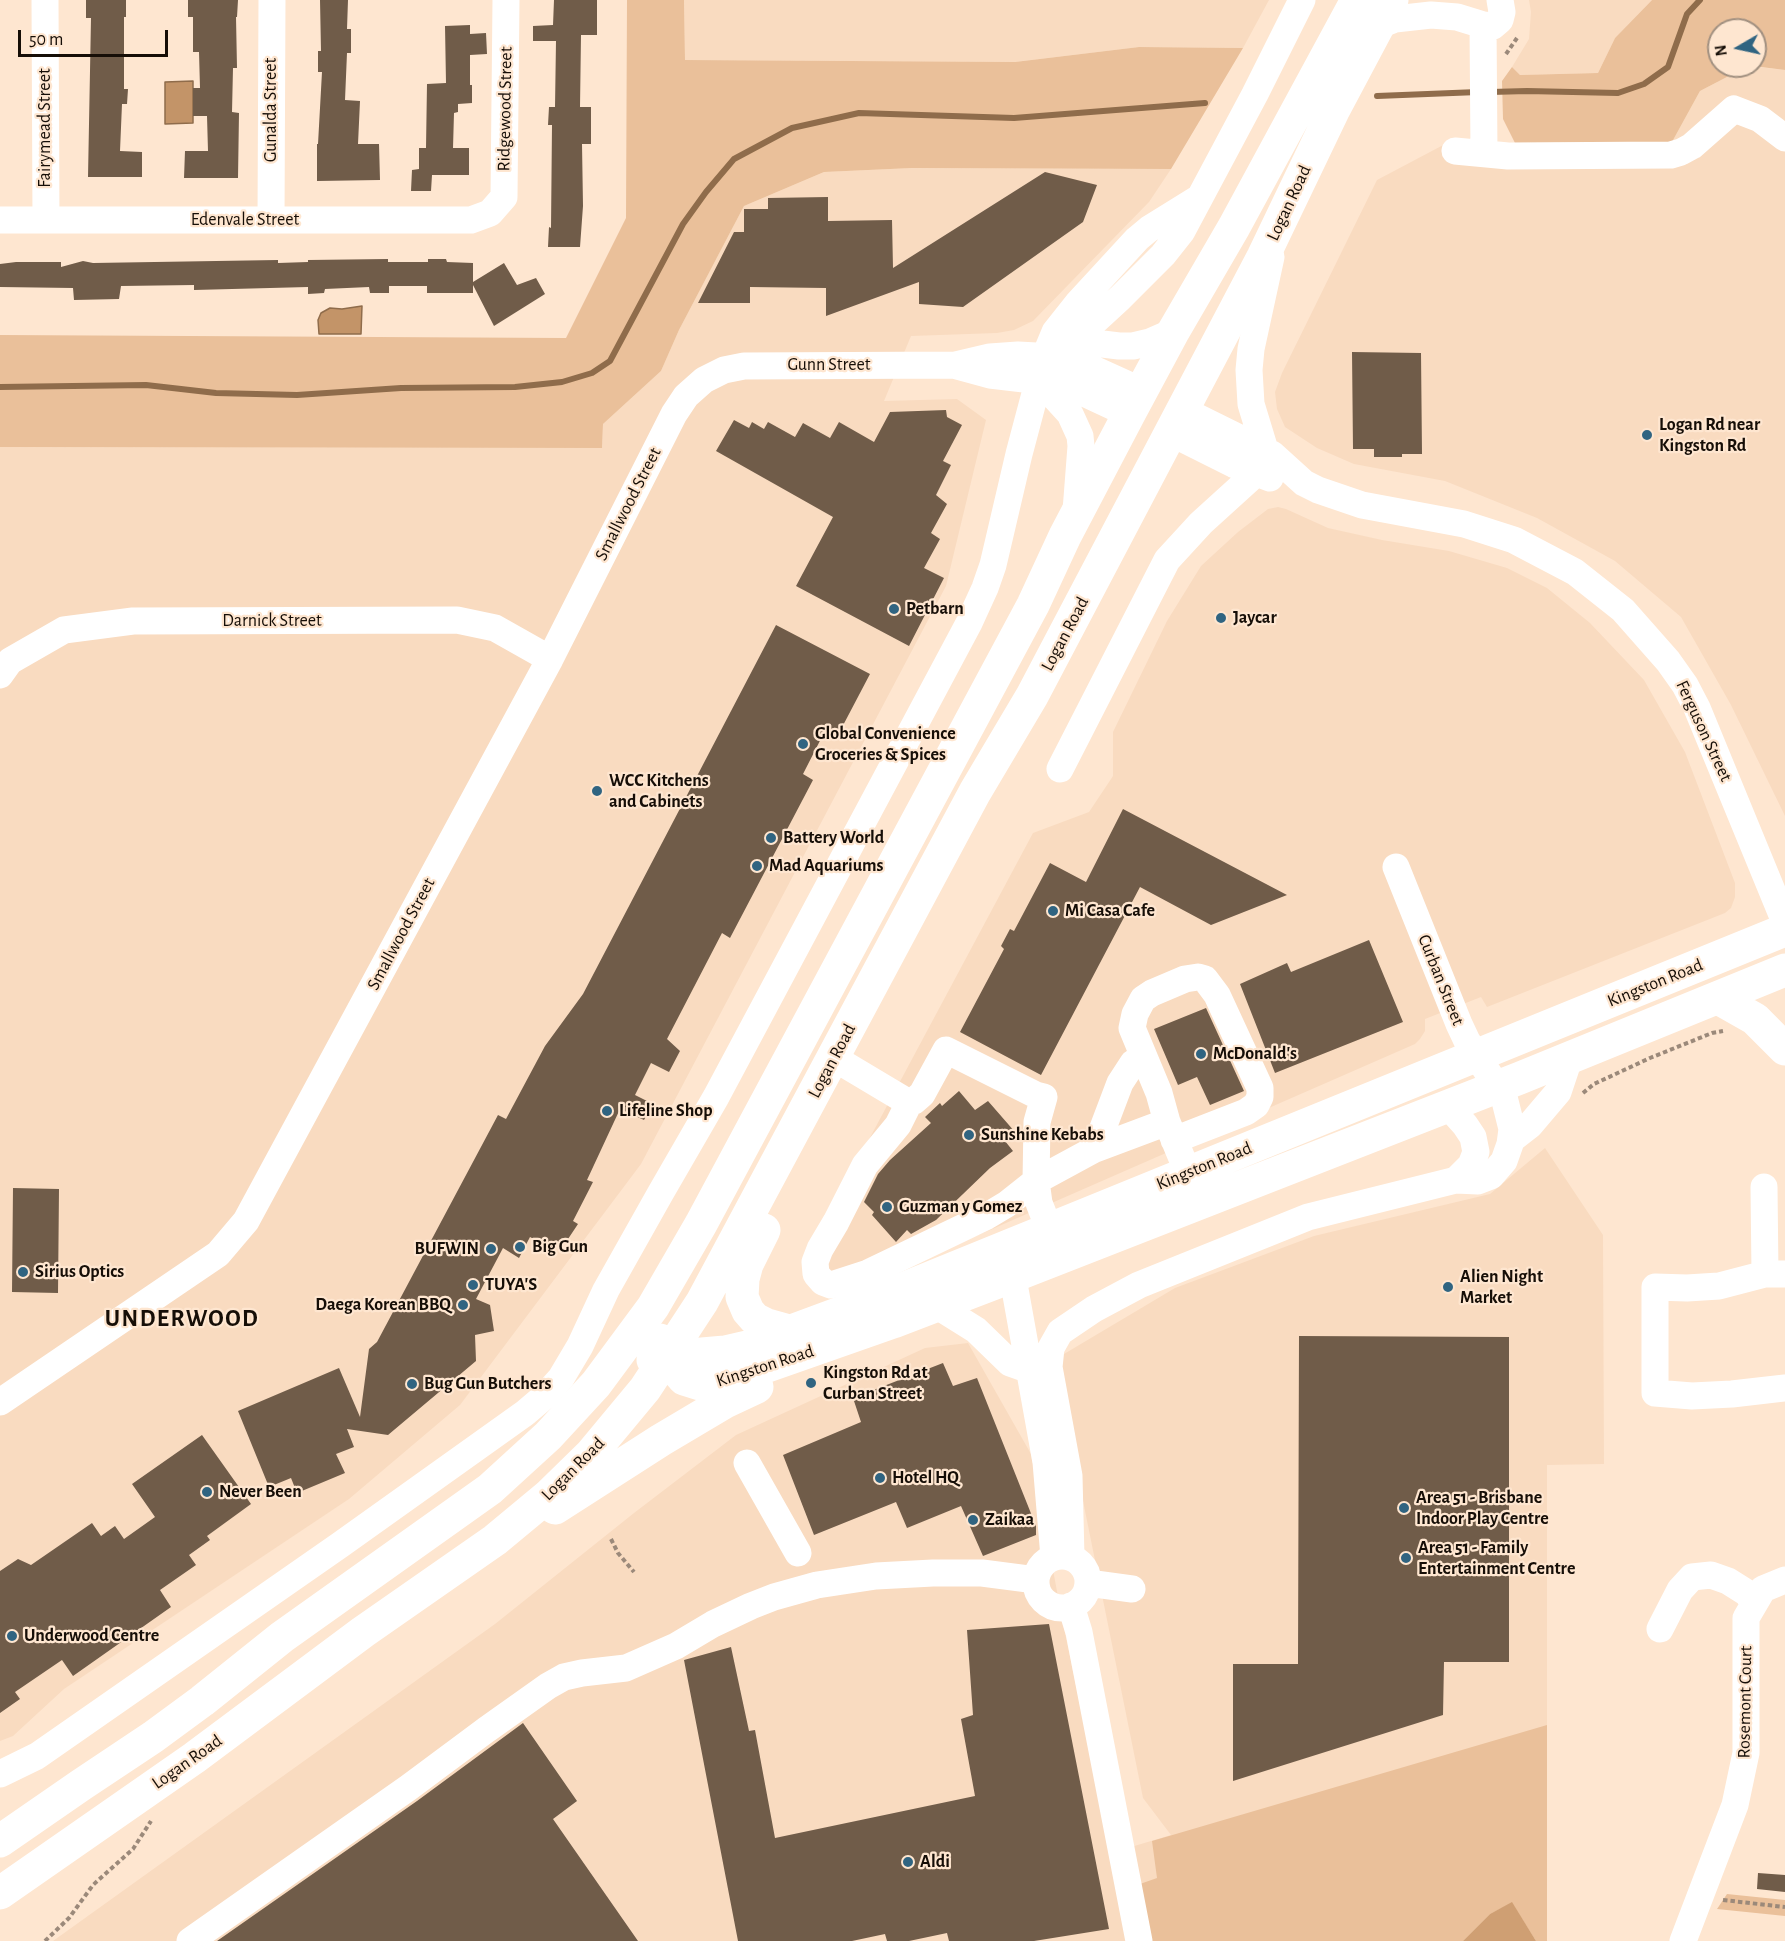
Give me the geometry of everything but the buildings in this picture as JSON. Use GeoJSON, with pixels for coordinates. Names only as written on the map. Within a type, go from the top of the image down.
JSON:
{"type":"FeatureCollection","features":[{"type":"Feature","properties":{"kind":"main road","name":"Logan Road"},"geometry":{"type":"LineString","coordinates":[[7,1829],[153,1737],[282,1638],[490,1489],[548,1436],[596,1384],[652,1307],[764,1110],[1033,605],[1075,516],[1135,403],[1357,0]]}},
{"type":"Feature","properties":{"kind":"main road","name":"Logan Road"},"geometry":{"type":"LineString","coordinates":[[0,1893],[194,1758],[363,1632],[495,1540],[548,1496],[591,1454],[629,1411],[668,1357],[702,1302],[975,792],[1032,696],[1278,228],[1333,111],[1385,13]]}},
{"type":"Feature","properties":{"kind":"main road"},"geometry":{"type":"LineString","coordinates":[[1135,403],[1177,422]]}},
{"type":"Feature","properties":{"kind":"main road","name":"Kingston Road"},"geometry":{"type":"LineString","coordinates":[[1785,930],[1050,1231],[1010,1262],[936,1305],[880,1298],[714,1384],[696,1384],[686,1380],[678,1374],[668,1357],[736,1350],[792,1332],[880,1298],[1010,1262],[1448,1106],[1785,970]]}},
{"type":"Feature","properties":{"kind":"main road"},"geometry":{"type":"LineString","coordinates":[[1718,998],[1755,1019],[1785,1049]]}},
{"type":"Feature","properties":{"kind":"main road"},"geometry":{"type":"LineString","coordinates":[[779,1159],[774,1203],[768,1222],[747,1264],[741,1291],[745,1307],[755,1319],[792,1332]]}},
{"type":"Feature","properties":{"kind":"main road"},"geometry":{"type":"LineString","coordinates":[[495,1540],[565,1503],[660,1440],[725,1402],[777,1378],[858,1346],[880,1298]]}},
{"type":"Feature","properties":{"kind":"main road"},"geometry":{"type":"LineString","coordinates":[[596,1384],[637,1366],[668,1357],[659,1335],[652,1307]]}},
{"type":"Feature","properties":{"kind":"street","name":"Fairymead Street"},"geometry":{"type":"LineString","coordinates":[[45,0],[45,220]]}},
{"type":"Feature","properties":{"kind":"street","name":"Gunalda Street"},"geometry":{"type":"LineString","coordinates":[[271,220],[272,0]]}},
{"type":"Feature","properties":{"kind":"street","name":"Ridgewood Street"},"geometry":{"type":"LineString","coordinates":[[490,213],[504,197],[506,0]]}},
{"type":"Feature","properties":{"kind":"street"},"geometry":{"type":"LineString","coordinates":[[0,1774],[37,1756],[340,1545],[525,1413],[561,1378],[580,1346],[606,1290],[717,1097],[969,623],[993,565],[1019,454],[1056,359],[1174,243],[1255,94],[1302,0]]}},
{"type":"Feature","properties":{"kind":"street"},"geometry":{"type":"LineString","coordinates":[[1385,13],[1395,19],[1431,15],[1480,16],[1493,26],[1500,20],[1502,12],[1500,0]]}},
{"type":"Feature","properties":{"kind":"street"},"geometry":{"type":"LineString","coordinates":[[1480,16],[1484,153]]}},
{"type":"Feature","properties":{"kind":"street"},"geometry":{"type":"LineString","coordinates":[[1455,151],[1508,156],[1671,155],[1692,146],[1734,109],[1760,119],[1785,138]]}},
{"type":"Feature","properties":{"kind":"street"},"geometry":{"type":"LineString","coordinates":[[1075,516],[1080,436],[1070,414],[1050,342],[1060,326],[1130,246],[1149,229],[1198,198]]}},
{"type":"Feature","properties":{"kind":"street","name":"Edenvale Street"},"geometry":{"type":"LineString","coordinates":[[0,220],[471,220],[490,213]]}},
{"type":"Feature","properties":{"kind":"street"},"geometry":{"type":"LineString","coordinates":[[1060,769],[1167,560],[1260,462],[1251,404],[1250,361],[1278,228]]}},
{"type":"Feature","properties":{"kind":"street"},"geometry":{"type":"LineString","coordinates":[[1056,359],[1119,346],[1133,346],[1150,342],[1173,332]]}},
{"type":"Feature","properties":{"kind":"street","name":"Gunn Street"},"geometry":{"type":"LineString","coordinates":[[704,380],[724,370],[744,366],[956,365],[990,375],[1056,359],[1094,369],[1135,403]]}},
{"type":"Feature","properties":{"kind":"street","name":"Smallwood Street"},"geometry":{"type":"LineString","coordinates":[[2,1397],[218,1254],[246,1221],[550,659],[674,414],[686,396],[704,380]]}},
{"type":"Feature","properties":{"kind":"street","name":"Ferguson Street"},"geometry":{"type":"LineString","coordinates":[[1177,422],[1260,462],[1276,456],[1304,483],[1351,502],[1464,524],[1514,540],[1575,572],[1623,610],[1668,661],[1689,692],[1709,734],[1785,922]]}},
{"type":"Feature","properties":{"kind":"street","name":"Darnick Street"},"geometry":{"type":"LineString","coordinates":[[0,675],[10,661],[64,630],[133,621],[457,620],[495,628],[550,659]]}},
{"type":"Feature","properties":{"kind":"street","name":"Curban Street"},"geometry":{"type":"LineString","coordinates":[[1396,867],[1455,1016],[1504,1097],[1512,1139]]}},
{"type":"Feature","properties":{"kind":"street"},"geometry":{"type":"LineString","coordinates":[[910,1101],[898,1125],[865,1165],[814,1262],[816,1275],[823,1282],[880,1298],[1036,1181],[1095,1149],[1171,1131],[1246,1112],[1256,1104],[1260,1097],[1260,1088],[1219,998],[1205,979],[1198,977],[1185,979],[1143,999],[1135,1014],[1132,1028],[1159,1093],[1171,1131],[1188,1173]]}},
{"type":"Feature","properties":{"kind":"street"},"geometry":{"type":"LineString","coordinates":[[1095,1149],[1120,1083],[1133,1064],[1139,1048]]}},
{"type":"Feature","properties":{"kind":"street"},"geometry":{"type":"LineString","coordinates":[[834,1058],[906,1101],[914,1101],[922,1094],[945,1050],[1044,1097],[1037,1122],[1036,1181],[1040,1203],[1050,1231]]}},
{"type":"Feature","properties":{"kind":"street"},"geometry":{"type":"LineString","coordinates":[[1063,1557],[1069,1476],[1050,1379],[1049,1356],[1060,1332],[1094,1309],[1140,1285],[1308,1217],[1456,1180],[1478,1181],[1491,1176],[1504,1161],[1512,1139],[1530,1125],[1558,1092],[1569,1059]]}},
{"type":"Feature","properties":{"kind":"street"},"geometry":{"type":"LineString","coordinates":[[1448,1106],[1473,1137],[1476,1152],[1470,1165],[1456,1180]]}},
{"type":"Feature","properties":{"kind":"street"},"geometry":{"type":"LineString","coordinates":[[1764,1187],[1775,1274],[1719,1286],[1655,1287],[1655,1393],[1692,1396],[1785,1388]]}},
{"type":"Feature","properties":{"kind":"street"},"geometry":{"type":"LineString","coordinates":[[1010,1262],[1063,1557]]}},
{"type":"Feature","properties":{"kind":"street"},"geometry":{"type":"LineString","coordinates":[[936,1305],[976,1330],[1010,1363],[1030,1370]]}},
{"type":"Feature","properties":{"kind":"street"},"geometry":{"type":"LineString","coordinates":[[747,1463],[798,1553]]}},
{"type":"Feature","properties":{"kind":"street"},"geometry":{"type":"LineString","coordinates":[[1063,1557],[1083,1568],[1088,1583],[1083,1597],[1071,1606],[1063,1608],[1047,1603],[1037,1589],[1036,1580],[1042,1566],[1063,1557]]}},
{"type":"Feature","properties":{"kind":"street"},"geometry":{"type":"LineString","coordinates":[[190,1941],[408,1788],[504,1717],[564,1677],[626,1668],[676,1646],[712,1624],[752,1606],[774,1597],[818,1585],[876,1576],[955,1572],[1036,1580]]}},
{"type":"Feature","properties":{"kind":"street"},"geometry":{"type":"LineString","coordinates":[[1660,1629],[1671,1584],[1692,1577],[1711,1575],[1728,1581],[1747,1593],[1754,1603],[1763,1589],[1785,1580]]}},
{"type":"Feature","properties":{"kind":"street"},"geometry":{"type":"LineString","coordinates":[[1088,1583],[1132,1589]]}},
{"type":"Feature","properties":{"kind":"street","name":"Rosemont Court"},"geometry":{"type":"LineString","coordinates":[[1683,1941],[1736,1805],[1746,1753],[1746,1618],[1754,1603]]}},
{"type":"Feature","properties":{"kind":"street"},"geometry":{"type":"LineString","coordinates":[[1071,1606],[1139,1941]]}},
{"type":"Feature","properties":{"kind":"path"},"geometry":{"type":"LineString","coordinates":[[1576,1098],[1594,1084],[1641,1062],[1724,1030]]}},
{"type":"Feature","properties":{"kind":"path"},"geometry":{"type":"LineString","coordinates":[[610,1539],[633,1572]]}},
{"type":"Feature","properties":{"kind":"path"},"geometry":{"type":"LineString","coordinates":[[45,1941],[69,1918],[93,1885],[133,1849]]}},
{"type":"Feature","properties":{"kind":"path"},"geometry":{"type":"LineString","coordinates":[[1700,1898],[1785,1907]]}},
{"type":"Feature","properties":{"kind":"shaded area"},"geometry":{"type":"Polygon","coordinates":[[[627,0],[684,0],[685,60],[1015,62],[1139,47],[1243,48],[1171,169],[912,168],[824,172],[744,206],[679,330],[661,371],[603,424],[602,448],[0,447],[0,335],[566,338],[626,218],[627,0]]]}},
{"type":"Feature","properties":{"kind":"shaded area"},"geometry":{"type":"Polygon","coordinates":[[[684,0],[1269,0],[1243,48],[1139,47],[1015,62],[685,60],[684,0]]]}},
{"type":"Feature","properties":{"kind":"shaded area"},"geometry":{"type":"Polygon","coordinates":[[[1529,0],[1652,0],[1615,38],[1598,73],[1520,75],[1512,67],[1529,39],[1531,12],[1529,0]]]}},
{"type":"Feature","properties":{"kind":"shaded area"},"geometry":{"type":"Polygon","coordinates":[[[1652,0],[1785,0],[1785,70],[1767,68],[1767,18],[1707,18],[1707,78],[1725,78],[1700,91],[1672,142],[1515,143],[1503,119],[1502,81],[1512,67],[1520,75],[1598,73],[1615,38],[1652,0]]]}},
{"type":"Feature","properties":{"kind":"shaded area"},"geometry":{"type":"Polygon","coordinates":[[[1767,68],[1785,70],[1785,816],[1731,705],[1681,617],[1615,561],[1537,518],[1445,481],[1354,464],[1317,448],[1285,427],[1277,409],[1275,392],[1282,373],[1377,180],[1447,143],[1672,142],[1700,91],[1725,78],[1767,78],[1767,68]]]}},
{"type":"Feature","properties":{"kind":"shaded area"},"geometry":{"type":"Polygon","coordinates":[[[193,81],[193,123],[165,124],[165,82],[193,81]]]}},
{"type":"Feature","properties":{"kind":"shaded area"},"geometry":{"type":"Polygon","coordinates":[[[912,168],[1171,169],[1149,202],[1033,321],[1014,330],[997,333],[911,336],[884,401],[957,399],[986,420],[946,586],[641,1164],[460,1405],[349,1499],[64,1689],[13,1736],[0,1741],[0,447],[602,448],[603,424],[661,371],[679,330],[744,206],[824,172],[912,168]]]}},
{"type":"Feature","properties":{"kind":"shaded area"},"geometry":{"type":"Polygon","coordinates":[[[362,306],[361,334],[319,334],[318,320],[321,313],[330,308],[362,306]]]}},
{"type":"Feature","properties":{"kind":"shaded area"},"geometry":{"type":"Polygon","coordinates":[[[1278,507],[1328,528],[1449,551],[1507,568],[1547,588],[1590,623],[1644,680],[1685,752],[1735,883],[1735,897],[1731,908],[1725,913],[1487,1007],[1481,997],[1425,1019],[1425,1031],[1415,1044],[846,1293],[805,1259],[1033,833],[1089,812],[1113,776],[1113,732],[1167,621],[1201,566],[1238,532],[1268,509],[1278,507]]]}},
{"type":"Feature","properties":{"kind":"shaded area"},"geometry":{"type":"Polygon","coordinates":[[[1545,1148],[1603,1235],[1604,1464],[1547,1465],[1547,1941],[53,1941],[495,1624],[736,1435],[925,1348],[968,1343],[1031,1454],[1064,1628],[1111,1853],[1171,1835],[1143,1798],[1059,1382],[1059,1357],[1175,1288],[1314,1236],[1490,1194],[1545,1148]]]}},
{"type":"Feature","properties":{"kind":"shaded area"},"geometry":{"type":"Polygon","coordinates":[[[1547,1725],[1547,1941],[1536,1941],[1512,1903],[1490,1914],[1463,1941],[1150,1941],[1140,1884],[1157,1878],[1152,1841],[1547,1725]]]}},
{"type":"Feature","properties":{"kind":"shaded area"},"geometry":{"type":"Polygon","coordinates":[[[1727,1894],[1785,1900],[1785,1916],[1717,1909],[1727,1894]]]}},
{"type":"Feature","properties":{"kind":"shaded area"},"geometry":{"type":"Polygon","coordinates":[[[1512,1902],[1536,1941],[1463,1941],[1490,1914],[1512,1902]]]}},
{"type":"Feature","properties":{"kind":"waterway"},"geometry":{"type":"LineString","coordinates":[[1491,92],[1618,93],[1644,84],[1668,67],[1687,14],[1700,0]]}},
{"type":"Feature","properties":{"kind":"waterway"},"geometry":{"type":"LineString","coordinates":[[1377,96],[1478,92]]}},
{"type":"Feature","properties":{"kind":"waterway"},"geometry":{"type":"LineString","coordinates":[[0,387],[146,385],[216,393],[297,395],[401,388],[515,387],[562,382],[592,373],[610,361],[683,224],[734,159],[792,128],[859,113],[1014,118],[1205,103]]}},
{"type":"Feature","properties":{"kind":"place","name":"Logan Rd near Kingston Rd"},"geometry":{"type":"Point","coordinates":[1647,435]}},
{"type":"Feature","properties":{"kind":"place","name":"Petbarn"},"geometry":{"type":"Point","coordinates":[894,609]}},
{"type":"Feature","properties":{"kind":"place","name":"Jaycar"},"geometry":{"type":"Point","coordinates":[1221,618]}},
{"type":"Feature","properties":{"kind":"place","name":"Global Convenience Groceries & Spices"},"geometry":{"type":"Point","coordinates":[803,744]}},
{"type":"Feature","properties":{"kind":"place","name":"WCC Kitchens and Cabinets"},"geometry":{"type":"Point","coordinates":[597,791]}},
{"type":"Feature","properties":{"kind":"place","name":"Battery World"},"geometry":{"type":"Point","coordinates":[771,838]}},
{"type":"Feature","properties":{"kind":"place","name":"Mad Aquariums"},"geometry":{"type":"Point","coordinates":[757,866]}},
{"type":"Feature","properties":{"kind":"place","name":"Mi Casa Cafe"},"geometry":{"type":"Point","coordinates":[1053,911]}},
{"type":"Feature","properties":{"kind":"place","name":"McDonald's"},"geometry":{"type":"Point","coordinates":[1201,1054]}},
{"type":"Feature","properties":{"kind":"place","name":"Lifeline Shop"},"geometry":{"type":"Point","coordinates":[607,1111]}},
{"type":"Feature","properties":{"kind":"place","name":"Sunshine Kebabs"},"geometry":{"type":"Point","coordinates":[969,1135]}},
{"type":"Feature","properties":{"kind":"place","name":"Guzman y Gomez"},"geometry":{"type":"Point","coordinates":[887,1207]}},
{"type":"Feature","properties":{"kind":"place","name":"Big Gun"},"geometry":{"type":"Point","coordinates":[520,1247]}},
{"type":"Feature","properties":{"kind":"place","name":"BUFWIN"},"geometry":{"type":"Point","coordinates":[491,1249]}},
{"type":"Feature","properties":{"kind":"place","name":"Sirius Optics"},"geometry":{"type":"Point","coordinates":[23,1272]}},
{"type":"Feature","properties":{"kind":"place","name":"TUYA'S"},"geometry":{"type":"Point","coordinates":[473,1285]}},
{"type":"Feature","properties":{"kind":"place","name":"Alien Night Market"},"geometry":{"type":"Point","coordinates":[1448,1287]}},
{"type":"Feature","properties":{"kind":"place","name":"Daega Korean BBQ"},"geometry":{"type":"Point","coordinates":[463,1305]}},
{"type":"Feature","properties":{"kind":"place","name":"Kingston Rd at Curban Street"},"geometry":{"type":"Point","coordinates":[811,1383]}},
{"type":"Feature","properties":{"kind":"place","name":"Bug Gun Butchers"},"geometry":{"type":"Point","coordinates":[412,1384]}},
{"type":"Feature","properties":{"kind":"place","name":"Hotel HQ"},"geometry":{"type":"Point","coordinates":[880,1478]}},
{"type":"Feature","properties":{"kind":"place","name":"Never Been"},"geometry":{"type":"Point","coordinates":[207,1492]}},
{"type":"Feature","properties":{"kind":"place","name":"Area 51 - Brisbane Indoor Play Centre"},"geometry":{"type":"Point","coordinates":[1404,1508]}},
{"type":"Feature","properties":{"kind":"place","name":"Zaikaa"},"geometry":{"type":"Point","coordinates":[973,1520]}},
{"type":"Feature","properties":{"kind":"place","name":"Area 51 - Family Entertainment Centre"},"geometry":{"type":"Point","coordinates":[1406,1558]}},
{"type":"Feature","properties":{"kind":"place","name":"Underwood Centre"},"geometry":{"type":"Point","coordinates":[12,1636]}},
{"type":"Feature","properties":{"kind":"place","name":"Aldi"},"geometry":{"type":"Point","coordinates":[908,1862]}},
{"type":"Feature","properties":{"kind":"district","name":"UNDERWOOD"},"geometry":{"type":"Point","coordinates":[182,1319]}}]}
